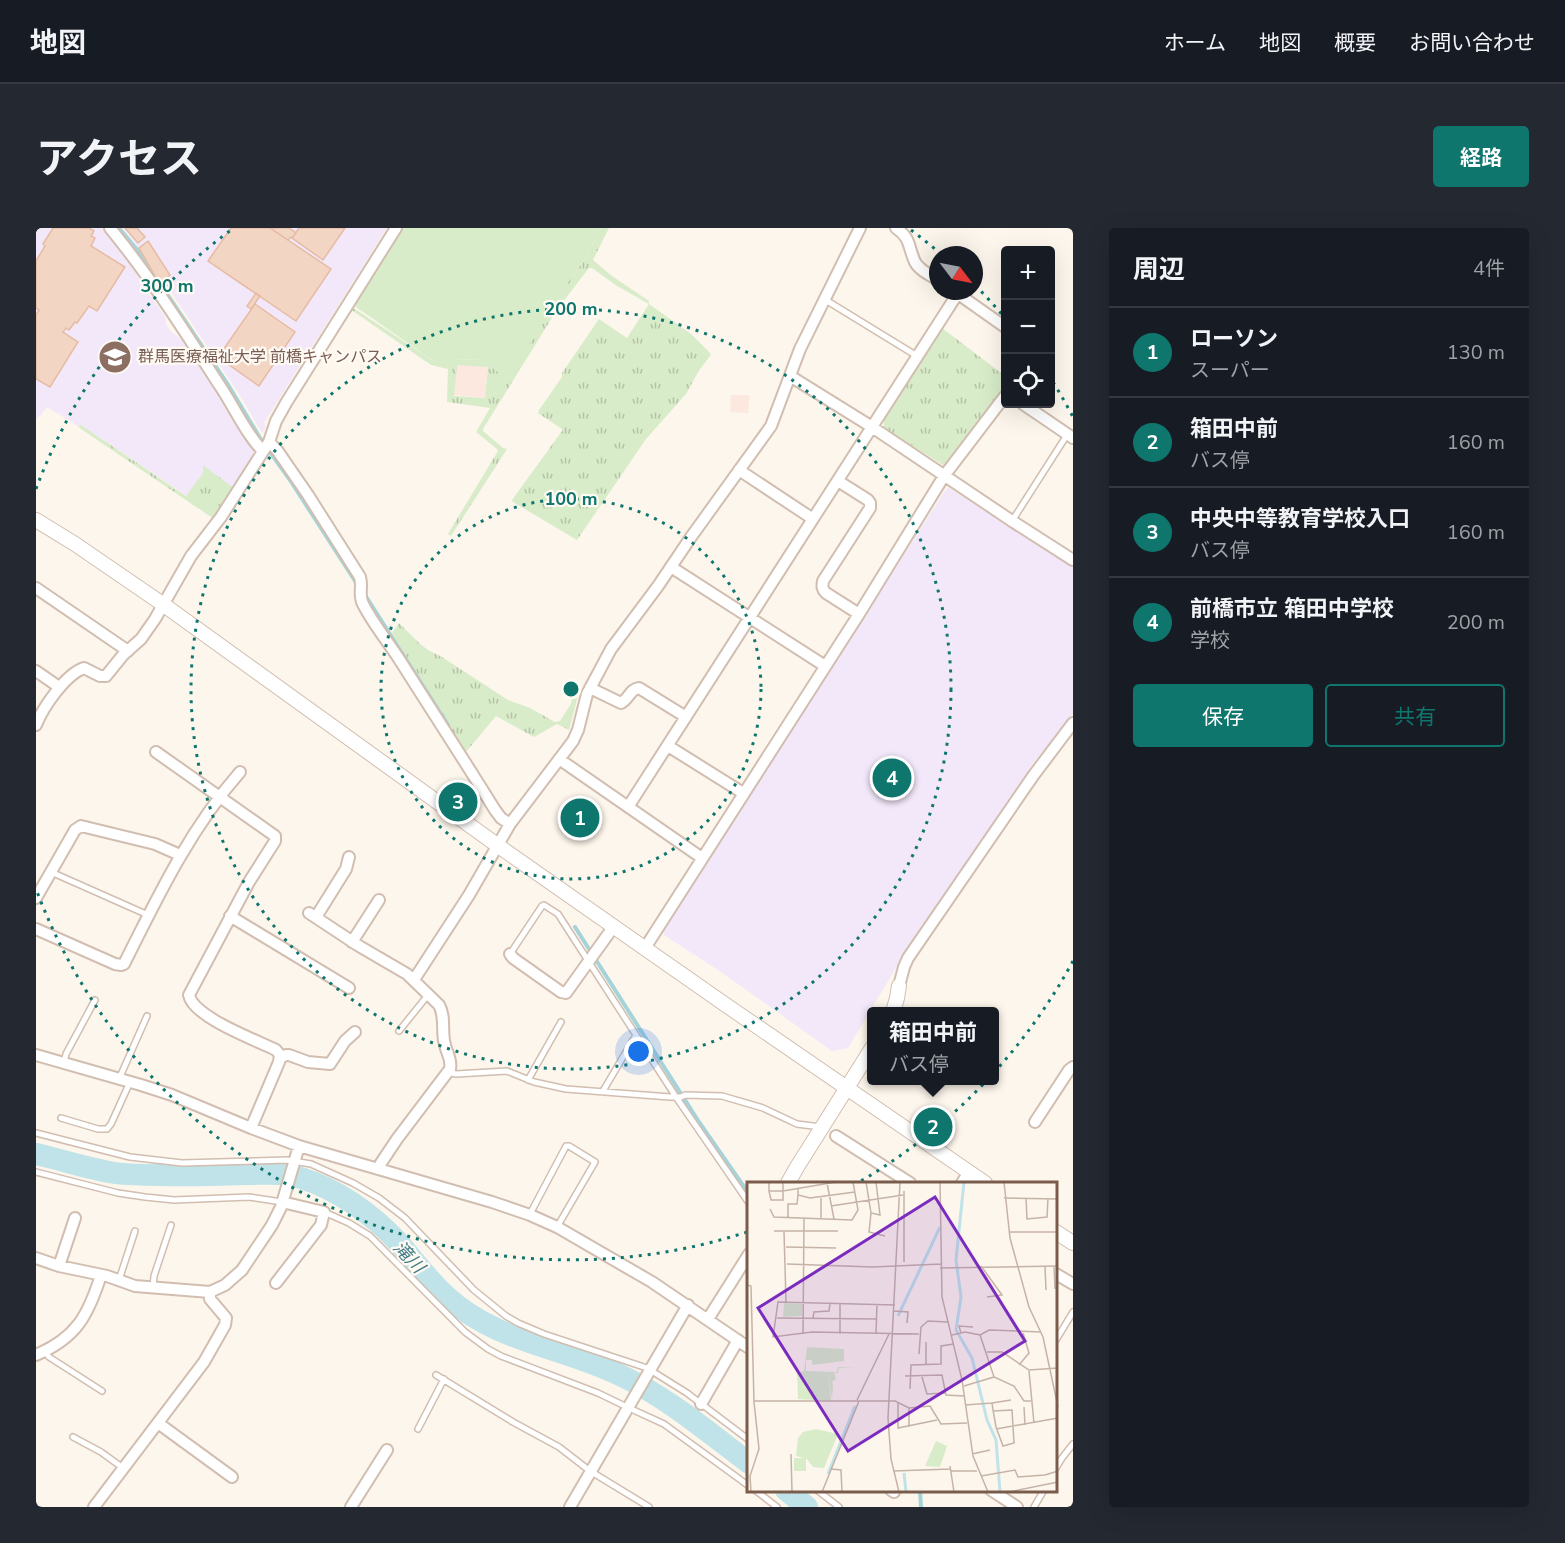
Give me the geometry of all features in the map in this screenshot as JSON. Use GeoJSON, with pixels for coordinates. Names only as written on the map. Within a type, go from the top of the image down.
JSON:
{"type":"FeatureCollection","features":[{"type":"Feature","properties":{"kind":"street"},"geometry":{"type":"LineString","coordinates":[[110,228],[150,280],[222,387],[253,440],[277,450],[308,495],[360,577],[362,586],[360,597],[364,606],[495,810],[510,824]]}},
{"type":"Feature","properties":{"kind":"street"},"geometry":{"type":"LineString","coordinates":[[36,725],[60,687],[81,668],[100,676],[106,676],[141,639],[164,605],[191,556],[221,517],[266,446],[281,411],[396,228]]}},
{"type":"Feature","properties":{"kind":"street"},"geometry":{"type":"LineString","coordinates":[[412,979],[417,975],[469,895],[510,824],[576,736],[585,700],[611,649],[771,426],[800,349],[860,228]]}},
{"type":"Feature","properties":{"kind":"street"},"geometry":{"type":"LineString","coordinates":[[896,228],[906,236],[915,262],[929,274]]}},
{"type":"Feature","properties":{"kind":"street"},"geometry":{"type":"LineString","coordinates":[[628,807],[838,481],[951,300]]}},
{"type":"Feature","properties":{"kind":"street"},"geometry":{"type":"LineString","coordinates":[[967,300],[1001,324]]}},
{"type":"Feature","properties":{"kind":"street"},"geometry":{"type":"LineString","coordinates":[[790,376],[872,427],[1073,560]]}},
{"type":"Feature","properties":{"kind":"street"},"geometry":{"type":"LineString","coordinates":[[645,948],[859,614],[944,476],[1001,401]]}},
{"type":"Feature","properties":{"kind":"street"},"geometry":{"type":"LineString","coordinates":[[1029,408],[1070,436]]}},
{"type":"Feature","properties":{"kind":"street"},"geometry":{"type":"LineString","coordinates":[[739,470],[813,519]]}},
{"type":"Feature","properties":{"kind":"street"},"geometry":{"type":"LineString","coordinates":[[838,481],[868,500],[870,508],[822,586],[826,593],[859,614]]}},
{"type":"Feature","properties":{"kind":"street"},"geometry":{"type":"LineString","coordinates":[[36,520],[164,605],[497,845],[846,1088],[965,1178],[981,1182]]}},
{"type":"Feature","properties":{"kind":"street"},"geometry":{"type":"LineString","coordinates":[[671,567],[825,666]]}},
{"type":"Feature","properties":{"kind":"street"},"geometry":{"type":"LineString","coordinates":[[36,588],[128,651]]}},
{"type":"Feature","properties":{"kind":"street"},"geometry":{"type":"LineString","coordinates":[[36,671],[60,687]]}},
{"type":"Feature","properties":{"kind":"street"},"geometry":{"type":"LineString","coordinates":[[590,688],[621,703],[633,690],[639,688],[686,717]]}},
{"type":"Feature","properties":{"kind":"street"},"geometry":{"type":"LineString","coordinates":[[894,1007],[903,967],[908,958],[1033,776],[1073,723]]}},
{"type":"Feature","properties":{"kind":"street"},"geometry":{"type":"LineString","coordinates":[[668,746],[743,793]]}},
{"type":"Feature","properties":{"kind":"street"},"geometry":{"type":"LineString","coordinates":[[156,752],[273,834],[275,839],[230,916],[190,992],[189,999],[197,1008],[227,1028],[276,1050],[280,1055],[250,1128]]}},
{"type":"Feature","properties":{"kind":"street"},"geometry":{"type":"LineString","coordinates":[[559,759],[702,858]]}},
{"type":"Feature","properties":{"kind":"street"},"geometry":{"type":"LineString","coordinates":[[36,929],[115,964],[124,964],[180,855],[218,796],[240,772]]}},
{"type":"Feature","properties":{"kind":"street"},"geometry":{"type":"LineString","coordinates":[[36,898],[75,830],[81,826],[155,844],[180,855]]}},
{"type":"Feature","properties":{"kind":"street"},"geometry":{"type":"LineString","coordinates":[[349,857],[346,869],[312,915],[352,942],[407,974],[439,1005],[442,1010],[444,1040],[451,1061],[448,1072],[397,1139],[378,1169]]}},
{"type":"Feature","properties":{"kind":"street"},"geometry":{"type":"LineString","coordinates":[[352,942],[379,900]]}},
{"type":"Feature","properties":{"kind":"street"},"geometry":{"type":"LineString","coordinates":[[230,916],[349,988]]}},
{"type":"Feature","properties":{"kind":"street"},"geometry":{"type":"LineString","coordinates":[[510,954],[564,993],[569,990],[614,926]]}},
{"type":"Feature","properties":{"kind":"street"},"geometry":{"type":"LineString","coordinates":[[279,1058],[289,1055],[308,1062],[330,1064],[345,1041],[355,1032]]}},
{"type":"Feature","properties":{"kind":"street"},"geometry":{"type":"LineString","coordinates":[[36,1055],[125,1080],[194,1103],[298,1146],[530,1215],[557,1227],[618,1261],[747,1346]]}},
{"type":"Feature","properties":{"kind":"street"},"geometry":{"type":"LineString","coordinates":[[789,1182],[867,1056]]}},
{"type":"Feature","properties":{"kind":"street"},"geometry":{"type":"LineString","coordinates":[[1035,1122],[1073,1067]]}},
{"type":"Feature","properties":{"kind":"street"},"geometry":{"type":"LineString","coordinates":[[836,1136],[895,1179]]}},
{"type":"Feature","properties":{"kind":"street"},"geometry":{"type":"LineString","coordinates":[[36,1258],[135,1286],[210,1292],[233,1279],[245,1266],[272,1225],[283,1200],[298,1146]]}},
{"type":"Feature","properties":{"kind":"street"},"geometry":{"type":"LineString","coordinates":[[276,1283],[321,1225],[324,1212],[283,1200]]}},
{"type":"Feature","properties":{"kind":"street"},"geometry":{"type":"LineString","coordinates":[[59,1266],[75,1218]]}},
{"type":"Feature","properties":{"kind":"street"},"geometry":{"type":"LineString","coordinates":[[1058,1233],[1073,1243]]}},
{"type":"Feature","properties":{"kind":"street"},"geometry":{"type":"LineString","coordinates":[[708,1319],[747,1257]]}},
{"type":"Feature","properties":{"kind":"street"},"geometry":{"type":"LineString","coordinates":[[40,1354],[63,1341],[78,1327],[101,1275]]}},
{"type":"Feature","properties":{"kind":"street"},"geometry":{"type":"LineString","coordinates":[[1058,1275],[1073,1284]]}},
{"type":"Feature","properties":{"kind":"street"},"geometry":{"type":"LineString","coordinates":[[94,1507],[204,1362],[225,1325],[226,1318],[210,1299],[210,1292]]}},
{"type":"Feature","properties":{"kind":"street"},"geometry":{"type":"LineString","coordinates":[[570,1507],[688,1305]]}},
{"type":"Feature","properties":{"kind":"street"},"geometry":{"type":"LineString","coordinates":[[701,1404],[738,1340]]}},
{"type":"Feature","properties":{"kind":"street"},"geometry":{"type":"LineString","coordinates":[[158,1423],[232,1477]]}},
{"type":"Feature","properties":{"kind":"street"},"geometry":{"type":"LineString","coordinates":[[351,1507],[387,1450]]}},
{"type":"Feature","properties":{"kind":"street"},"geometry":{"type":"LineString","coordinates":[[993,1492],[1017,1507]]}},
{"type":"Feature","properties":{"kind":"lane"},"geometry":{"type":"LineString","coordinates":[[824,299],[917,356]]}},
{"type":"Feature","properties":{"kind":"lane"},"geometry":{"type":"LineString","coordinates":[[1012,521],[1070,436]]}},
{"type":"Feature","properties":{"kind":"lane"},"geometry":{"type":"LineString","coordinates":[[50,871],[148,915]]}},
{"type":"Feature","properties":{"kind":"lane"},"geometry":{"type":"LineString","coordinates":[[510,954],[542,906],[544,905],[562,918],[636,1035],[680,1096],[747,1200]]}},
{"type":"Feature","properties":{"kind":"lane"},"geometry":{"type":"LineString","coordinates":[[399,1031],[428,994]]}},
{"type":"Feature","properties":{"kind":"lane"},"geometry":{"type":"LineString","coordinates":[[64,1064],[66,1054],[94,1000]]}},
{"type":"Feature","properties":{"kind":"lane"},"geometry":{"type":"LineString","coordinates":[[61,1118],[98,1129],[107,1129],[111,1124],[147,1016]]}},
{"type":"Feature","properties":{"kind":"lane"},"geometry":{"type":"LineString","coordinates":[[528,1080],[561,1022]]}},
{"type":"Feature","properties":{"kind":"lane"},"geometry":{"type":"LineString","coordinates":[[603,1091],[636,1035]]}},
{"type":"Feature","properties":{"kind":"lane"},"geometry":{"type":"LineString","coordinates":[[448,1072],[456,1074],[507,1071],[528,1080],[566,1089],[629,1095],[722,1096],[763,1108],[797,1124],[822,1127]]}},
{"type":"Feature","properties":{"kind":"lane"},"geometry":{"type":"LineString","coordinates":[[36,1133],[130,1157],[166,1162],[282,1159],[294,1163],[310,1164],[353,1183],[393,1208],[416,1228],[474,1290],[512,1319],[544,1334],[649,1372],[687,1393],[747,1438]]}},
{"type":"Feature","properties":{"kind":"lane"},"geometry":{"type":"LineString","coordinates":[[530,1215],[566,1146],[570,1146],[596,1162],[557,1227]]}},
{"type":"Feature","properties":{"kind":"lane"},"geometry":{"type":"LineString","coordinates":[[36,1172],[118,1193],[145,1197],[174,1200],[249,1197],[283,1200]]}},
{"type":"Feature","properties":{"kind":"lane"},"geometry":{"type":"LineString","coordinates":[[324,1212],[349,1223],[370,1236],[465,1332],[488,1349],[630,1406],[664,1424],[747,1485]]}},
{"type":"Feature","properties":{"kind":"lane"},"geometry":{"type":"LineString","coordinates":[[153,1287],[154,1276],[171,1225]]}},
{"type":"Feature","properties":{"kind":"lane"},"geometry":{"type":"LineString","coordinates":[[119,1280],[135,1230]]}},
{"type":"Feature","properties":{"kind":"lane"},"geometry":{"type":"LineString","coordinates":[[1058,1337],[1073,1312]]}},
{"type":"Feature","properties":{"kind":"lane"},"geometry":{"type":"LineString","coordinates":[[40,1354],[102,1391]]}},
{"type":"Feature","properties":{"kind":"lane"},"geometry":{"type":"LineString","coordinates":[[436,1375],[559,1447],[590,1471],[649,1507]]}},
{"type":"Feature","properties":{"kind":"lane"},"geometry":{"type":"LineString","coordinates":[[418,1429],[444,1379]]}},
{"type":"Feature","properties":{"kind":"lane"},"geometry":{"type":"LineString","coordinates":[[74,1437],[123,1468]]}},
{"type":"Feature","properties":{"kind":"lane"},"geometry":{"type":"LineString","coordinates":[[1058,1465],[1073,1444]]}},
{"type":"Feature","properties":{"kind":"lane"},"geometry":{"type":"LineString","coordinates":[[756,1492],[777,1507]]}},
{"type":"Feature","properties":{"kind":"lane"},"geometry":{"type":"LineString","coordinates":[[818,1492],[839,1507]]}},
{"type":"Feature","properties":{"kind":"lane"},"geometry":{"type":"LineString","coordinates":[[1034,1507],[1043,1492]]}},
{"type":"Feature","properties":{"kind":"shaded area","name":"群馬医療福祉大学 前橋キャンパス"},"geometry":{"type":"Polygon","coordinates":[[[36,228],[102,228],[129,263],[165,317],[171,332],[181,339],[208,375],[255,450],[255,455],[236,486],[231,486],[203,473],[187,496],[81,425],[78,426],[47,407],[36,419],[36,228]]]}},
{"type":"Feature","properties":{"kind":"shaded area"},"geometry":{"type":"Polygon","coordinates":[[[123,228],[387,228],[264,423],[266,427],[262,433],[241,397],[173,295],[123,228]]]}},
{"type":"Feature","properties":{"kind":"shaded area"},"geometry":{"type":"Polygon","coordinates":[[[456,364],[488,367],[485,398],[454,395],[456,364]]]}},
{"type":"Feature","properties":{"kind":"shaded area"},"geometry":{"type":"Polygon","coordinates":[[[731,395],[750,395],[748,413],[730,412],[731,395]]]}},
{"type":"Feature","properties":{"kind":"shaded area"},"geometry":{"type":"Polygon","coordinates":[[[949,488],[1073,567],[1073,713],[1032,765],[903,956],[873,1007],[867,1007],[867,1016],[848,1048],[832,1051],[721,972],[664,935],[663,930],[946,489],[949,488]]]}},
{"type":"Feature","properties":{"kind":"green space"},"geometry":{"type":"Polygon","coordinates":[[[402,228],[601,228],[584,260],[563,289],[507,379],[482,360],[453,359],[452,362],[435,362],[353,305],[402,228]]]}},
{"type":"Feature","properties":{"kind":"green space"},"geometry":{"type":"Polygon","coordinates":[[[601,228],[609,228],[593,260],[649,301],[649,304],[589,268],[558,308],[483,429],[507,449],[451,536],[448,534],[498,451],[476,432],[490,408],[447,402],[448,369],[431,365],[350,309],[352,307],[435,362],[453,359],[482,360],[507,378],[584,260],[601,228]],[[457,365],[454,396],[485,398],[488,367],[457,365]]]}},
{"type":"Feature","properties":{"kind":"green space"},"geometry":{"type":"Polygon","coordinates":[[[649,304],[691,334],[711,354],[686,394],[646,439],[577,540],[512,500],[562,431],[538,413],[599,319],[627,338],[649,304]]]}},
{"type":"Feature","properties":{"kind":"green space"},"geometry":{"type":"Polygon","coordinates":[[[942,328],[1001,373],[1001,391],[948,464],[943,465],[884,428],[884,420],[942,328]]]}},
{"type":"Feature","properties":{"kind":"green space"},"geometry":{"type":"Polygon","coordinates":[[[81,425],[186,496],[203,473],[203,465],[231,486],[236,486],[214,519],[81,429],[78,426],[81,425]]]}},
{"type":"Feature","properties":{"kind":"green space"},"geometry":{"type":"Polygon","coordinates":[[[399,623],[428,650],[508,700],[530,708],[555,722],[560,721],[571,704],[573,694],[578,696],[569,730],[557,724],[534,737],[496,716],[466,752],[392,633],[399,623]]]}},
{"type":"Feature","properties":{"kind":"building"},"geometry":{"type":"Polygon","coordinates":[[[53,228],[89,228],[94,231],[91,236],[95,238],[91,246],[125,267],[97,311],[89,306],[77,323],[75,322],[69,330],[66,328],[63,332],[78,342],[50,387],[36,379],[36,315],[39,310],[36,308],[36,261],[53,228]]]}},
{"type":"Feature","properties":{"kind":"building"},"geometry":{"type":"Polygon","coordinates":[[[125,228],[137,228],[145,237],[138,243],[125,228]]]}},
{"type":"Feature","properties":{"kind":"building"},"geometry":{"type":"Polygon","coordinates":[[[231,228],[270,228],[331,269],[296,321],[208,261],[231,228]]]}},
{"type":"Feature","properties":{"kind":"building"},"geometry":{"type":"Polygon","coordinates":[[[270,228],[289,228],[296,233],[288,240],[270,228]]]}},
{"type":"Feature","properties":{"kind":"building"},"geometry":{"type":"Polygon","coordinates":[[[299,228],[345,228],[323,260],[292,238],[299,228]]]}},
{"type":"Feature","properties":{"kind":"building"},"geometry":{"type":"Polygon","coordinates":[[[148,241],[170,275],[159,283],[139,248],[148,241]]]}},
{"type":"Feature","properties":{"kind":"building"},"geometry":{"type":"Polygon","coordinates":[[[256,293],[260,296],[251,309],[247,306],[256,293]]]}},
{"type":"Feature","properties":{"kind":"building"},"geometry":{"type":"Polygon","coordinates":[[[255,304],[295,332],[259,386],[218,357],[255,304]]]}},
{"type":"Feature","properties":{"kind":"waterway"},"geometry":{"type":"LineString","coordinates":[[119,228],[138,251],[227,383],[260,438],[357,584]]}},
{"type":"Feature","properties":{"kind":"waterway"},"geometry":{"type":"LineString","coordinates":[[365,595],[448,725]]}},
{"type":"Feature","properties":{"kind":"waterway"},"geometry":{"type":"LineString","coordinates":[[575,927],[699,1122],[747,1191]]}},
{"type":"Feature","properties":{"kind":"waterway","name":"滝川"},"geometry":{"type":"LineString","coordinates":[[36,1154],[121,1174],[288,1175],[328,1189],[377,1222],[398,1242],[439,1290],[465,1311],[508,1334],[600,1366],[639,1385],[687,1416],[747,1461]]}},
{"type":"Feature","properties":{"kind":"waterway","name":"滝川"},"geometry":{"type":"LineString","coordinates":[[788,1492],[807,1507]]}},
{"type":"Feature","properties":{"kind":"waterway"},"geometry":{"type":"LineString","coordinates":[[920,1492],[921,1507]]}},
{"type":"Feature","properties":{"kind":"place","name":"群馬医療福祉大学 前橋キャンパス"},"geometry":{"type":"Point","coordinates":[115,357]}},
{"type":"Feature","properties":{"kind":"place","name":"前橋市立 箱田中学校"},"geometry":{"type":"Point","coordinates":[892,778]}},
{"type":"Feature","properties":{"kind":"place","name":"中央中等教育学校入口"},"geometry":{"type":"Point","coordinates":[458,802]}},
{"type":"Feature","properties":{"kind":"place","name":"ローソン"},"geometry":{"type":"Point","coordinates":[580,818]}},
{"type":"Feature","properties":{"kind":"place","name":"箱田中前"},"geometry":{"type":"Point","coordinates":[933,1127]}}]}
